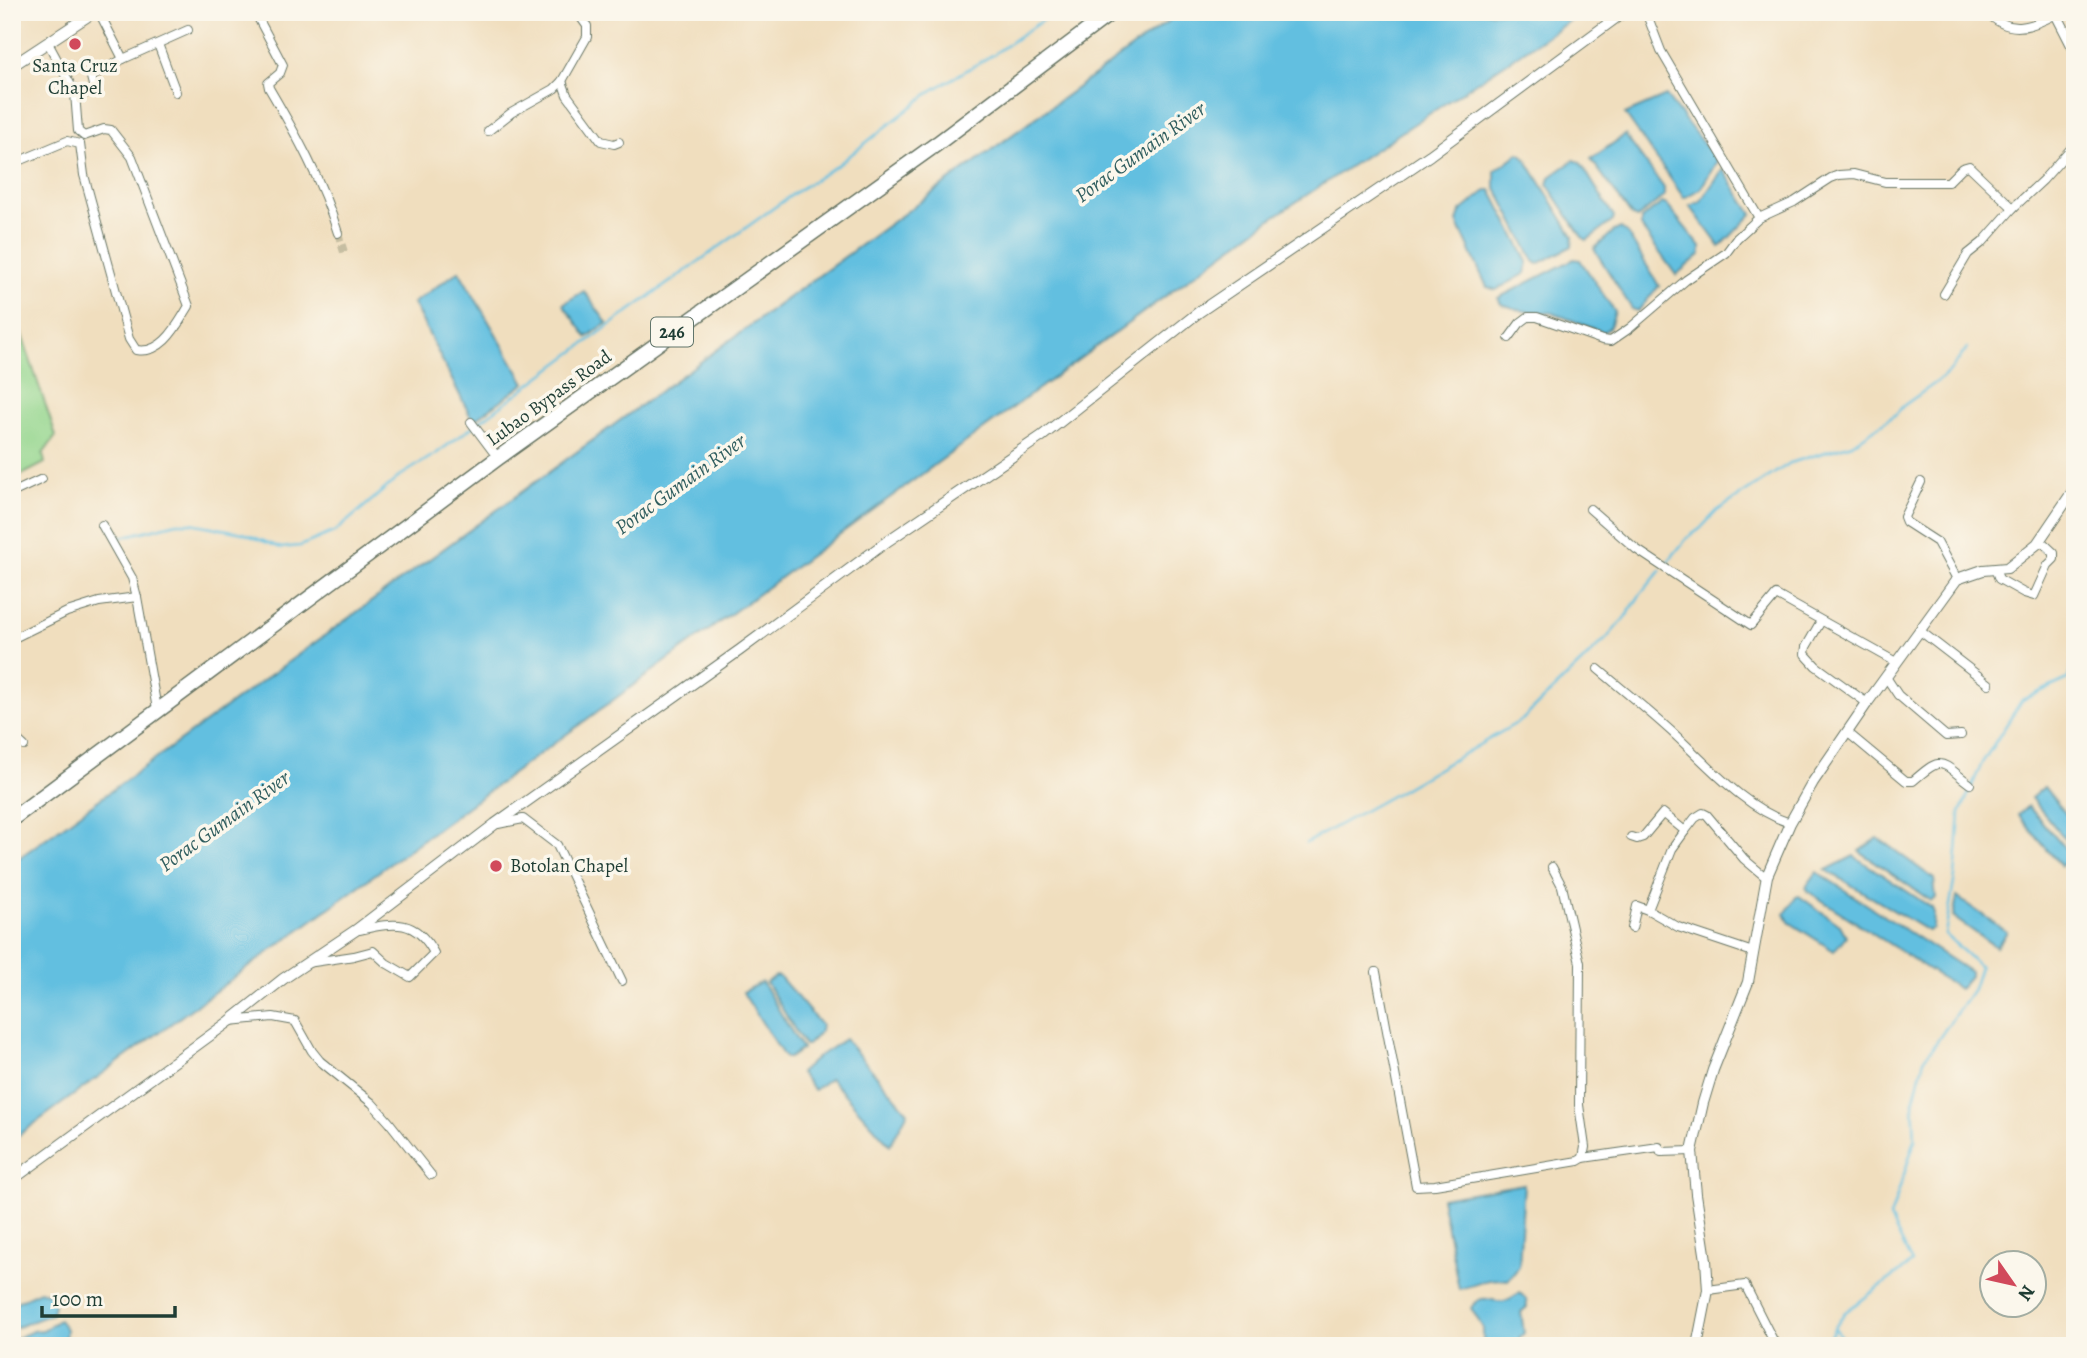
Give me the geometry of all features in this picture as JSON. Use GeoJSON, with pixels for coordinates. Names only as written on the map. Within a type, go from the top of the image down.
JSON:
{"type":"FeatureCollection","features":[{"type":"Feature","properties":{"kind":"highway","name":"Lubao Bypass Road"},"geometry":{"type":"LineString","coordinates":[[13,815],[498,458],[926,151],[1112,12]]}},
{"type":"Feature","properties":{"kind":"street"},"geometry":{"type":"LineString","coordinates":[[12,66],[97,12],[123,59]]}},
{"type":"Feature","properties":{"kind":"street"},"geometry":{"type":"LineString","coordinates":[[256,12],[283,65],[280,73],[268,83],[309,158],[338,233]]}},
{"type":"Feature","properties":{"kind":"street"},"geometry":{"type":"LineString","coordinates":[[488,131],[511,113],[554,89],[562,81],[587,37],[587,26],[577,12]]}},
{"type":"Feature","properties":{"kind":"street"},"geometry":{"type":"LineString","coordinates":[[12,1180],[230,1021],[283,979],[356,930],[495,824],[740,650],[888,540],[1042,436],[1199,312],[1430,155],[1624,12]]}},
{"type":"Feature","properties":{"kind":"street"},"geometry":{"type":"LineString","coordinates":[[1646,12],[1661,51],[1759,218]]}},
{"type":"Feature","properties":{"kind":"street"},"geometry":{"type":"LineString","coordinates":[[1942,12],[1951,12]]}},
{"type":"Feature","properties":{"kind":"street"},"geometry":{"type":"LineString","coordinates":[[1987,12],[2001,25],[2021,28],[2055,13],[2075,51]]}},
{"type":"Feature","properties":{"kind":"street"},"geometry":{"type":"LineString","coordinates":[[76,98],[94,89],[91,77],[123,59],[188,30]]}},
{"type":"Feature","properties":{"kind":"street"},"geometry":{"type":"LineString","coordinates":[[12,164],[67,141],[80,144],[84,175],[129,339],[136,350],[143,351],[165,342],[189,306],[132,157],[111,130],[104,129],[84,136],[78,131],[76,98],[48,43]]}},
{"type":"Feature","properties":{"kind":"street"},"geometry":{"type":"LineString","coordinates":[[158,44],[176,92]]}},
{"type":"Feature","properties":{"kind":"street"},"geometry":{"type":"LineString","coordinates":[[562,81],[567,95],[601,141],[614,144],[619,142]]}},
{"type":"Feature","properties":{"kind":"street"},"geometry":{"type":"LineString","coordinates":[[74,142],[81,133]]}},
{"type":"Feature","properties":{"kind":"street"},"geometry":{"type":"LineString","coordinates":[[1944,294],[1968,254],[1983,242],[2075,144]]}},
{"type":"Feature","properties":{"kind":"street"},"geometry":{"type":"LineString","coordinates":[[1509,338],[1528,317],[1537,317],[1611,341],[1686,280],[1726,253],[1737,238],[1759,218],[1794,202],[1839,175],[1854,174],[1885,182],[1948,182],[1962,168],[1969,166],[2013,208]]}},
{"type":"Feature","properties":{"kind":"street"},"geometry":{"type":"LineString","coordinates":[[474,425],[498,458]]}},
{"type":"Feature","properties":{"kind":"street"},"geometry":{"type":"LineString","coordinates":[[12,493],[42,479]]}},
{"type":"Feature","properties":{"kind":"street"},"geometry":{"type":"LineString","coordinates":[[1922,482],[1905,517],[1906,522],[1937,542],[1957,579]]}},
{"type":"Feature","properties":{"kind":"street"},"geometry":{"type":"LineString","coordinates":[[1697,1346],[1708,1290],[1692,1151],[1706,1092],[1748,982],[1767,876],[1790,823],[1813,782],[1847,732],[1957,579],[1983,569],[2007,568],[2040,540],[2075,488]]}},
{"type":"Feature","properties":{"kind":"street"},"geometry":{"type":"LineString","coordinates":[[1590,509],[1636,549],[1751,625],[1776,595],[1896,662]]}},
{"type":"Feature","properties":{"kind":"street"},"geometry":{"type":"LineString","coordinates":[[102,525],[132,578],[158,709]]}},
{"type":"Feature","properties":{"kind":"street"},"geometry":{"type":"LineString","coordinates":[[1996,569],[1999,579],[2034,596],[2048,565],[2054,559],[2054,552],[2040,540]]}},
{"type":"Feature","properties":{"kind":"street"},"geometry":{"type":"LineString","coordinates":[[12,639],[67,612],[99,602],[137,597]]}},
{"type":"Feature","properties":{"kind":"street"},"geometry":{"type":"LineString","coordinates":[[1821,621],[1806,646],[1805,654],[1816,666],[1867,703]]}},
{"type":"Feature","properties":{"kind":"street"},"geometry":{"type":"LineString","coordinates":[[1919,630],[1989,684]]}},
{"type":"Feature","properties":{"kind":"street"},"geometry":{"type":"LineString","coordinates":[[1598,669],[1670,730],[1731,787],[1775,818],[1790,823]]}},
{"type":"Feature","properties":{"kind":"street"},"geometry":{"type":"LineString","coordinates":[[1886,677],[1898,695],[1946,736],[1961,735]]}},
{"type":"Feature","properties":{"kind":"street"},"geometry":{"type":"LineString","coordinates":[[1847,732],[1906,781],[1913,781],[1936,763],[1943,764],[1970,784]]}},
{"type":"Feature","properties":{"kind":"street"},"geometry":{"type":"LineString","coordinates":[[12,735],[24,746]]}},
{"type":"Feature","properties":{"kind":"street"},"geometry":{"type":"LineString","coordinates":[[1631,837],[1643,837],[1663,813],[1685,831]]}},
{"type":"Feature","properties":{"kind":"street"},"geometry":{"type":"LineString","coordinates":[[1648,910],[1672,849],[1700,814],[1707,815],[1744,859],[1767,876]]}},
{"type":"Feature","properties":{"kind":"street"},"geometry":{"type":"LineString","coordinates":[[495,824],[523,819],[557,845],[622,981]]}},
{"type":"Feature","properties":{"kind":"street"},"geometry":{"type":"LineString","coordinates":[[1552,867],[1562,886],[1580,963],[1579,1105],[1585,1147],[1583,1158]]}},
{"type":"Feature","properties":{"kind":"street"},"geometry":{"type":"LineString","coordinates":[[1632,928],[1637,906],[1678,927],[1754,952]]}},
{"type":"Feature","properties":{"kind":"street"},"geometry":{"type":"LineString","coordinates":[[307,964],[373,951],[386,963],[410,977],[434,953],[427,940],[414,929],[392,923],[356,930]]}},
{"type":"Feature","properties":{"kind":"street"},"geometry":{"type":"LineString","coordinates":[[1376,972],[1416,1186],[1659,1147],[1661,1152],[1692,1151]]}},
{"type":"Feature","properties":{"kind":"street"},"geometry":{"type":"LineString","coordinates":[[230,1021],[273,1017],[295,1021],[320,1061],[372,1103],[431,1175]]}},
{"type":"Feature","properties":{"kind":"street"},"geometry":{"type":"LineString","coordinates":[[1708,1290],[1745,1285],[1776,1346]]}},
{"type":"Feature","properties":{"kind":"green space"},"geometry":{"type":"Polygon","coordinates":[[[12,306],[56,436],[43,454],[45,463],[12,480],[12,306]]]}},
{"type":"Feature","properties":{"kind":"water","name":"Porac Gumain River"},"geometry":{"type":"Polygon","coordinates":[[[1181,12],[1583,12],[1272,218],[12,1140],[12,863],[1181,12]]]}},
{"type":"Feature","properties":{"kind":"water"},"geometry":{"type":"Polygon","coordinates":[[[1666,96],[1717,161],[1701,188],[1684,198],[1625,114],[1666,96]]]}},
{"type":"Feature","properties":{"kind":"water"},"geometry":{"type":"Polygon","coordinates":[[[1625,135],[1664,188],[1664,196],[1637,218],[1632,216],[1591,159],[1625,135]]]}},
{"type":"Feature","properties":{"kind":"water"},"geometry":{"type":"Polygon","coordinates":[[[1519,153],[1524,156],[1573,236],[1572,246],[1538,264],[1495,186],[1495,171],[1519,153]]]}},
{"type":"Feature","properties":{"kind":"water"},"geometry":{"type":"Polygon","coordinates":[[[1574,160],[1580,162],[1614,217],[1613,221],[1587,240],[1582,237],[1548,185],[1550,177],[1574,160]]]}},
{"type":"Feature","properties":{"kind":"water"},"geometry":{"type":"Polygon","coordinates":[[[1723,169],[1752,214],[1720,247],[1690,206],[1700,202],[1723,169]]]}},
{"type":"Feature","properties":{"kind":"water"},"geometry":{"type":"Polygon","coordinates":[[[1487,190],[1491,190],[1528,262],[1526,273],[1496,290],[1487,287],[1457,222],[1460,212],[1487,190]]]}},
{"type":"Feature","properties":{"kind":"water"},"geometry":{"type":"Polygon","coordinates":[[[1662,203],[1667,205],[1701,247],[1701,254],[1676,275],[1641,227],[1641,219],[1662,203]]]}},
{"type":"Feature","properties":{"kind":"water"},"geometry":{"type":"Polygon","coordinates":[[[1621,228],[1628,234],[1659,286],[1638,311],[1632,309],[1594,249],[1621,228]]]}},
{"type":"Feature","properties":{"kind":"water"},"geometry":{"type":"Polygon","coordinates":[[[1574,259],[1580,260],[1615,312],[1610,327],[1603,332],[1553,313],[1524,311],[1501,304],[1498,298],[1574,259]]]}},
{"type":"Feature","properties":{"kind":"water"},"geometry":{"type":"Polygon","coordinates":[[[459,271],[525,383],[473,421],[413,303],[459,271]]]}},
{"type":"Feature","properties":{"kind":"water"},"geometry":{"type":"Polygon","coordinates":[[[584,291],[607,323],[587,337],[563,304],[584,291]]]}},
{"type":"Feature","properties":{"kind":"water"},"geometry":{"type":"Polygon","coordinates":[[[2044,787],[2075,825],[2075,851],[2031,798],[2044,787]]]}},
{"type":"Feature","properties":{"kind":"water"},"geometry":{"type":"Polygon","coordinates":[[[2028,806],[2072,856],[2061,866],[2018,815],[2028,806]]]}},
{"type":"Feature","properties":{"kind":"water"},"geometry":{"type":"Polygon","coordinates":[[[1878,838],[1934,879],[1936,898],[1931,901],[1859,851],[1878,838]]]}},
{"type":"Feature","properties":{"kind":"water"},"geometry":{"type":"Polygon","coordinates":[[[1854,856],[1932,908],[1933,928],[1928,931],[1826,870],[1854,856]]]}},
{"type":"Feature","properties":{"kind":"water"},"geometry":{"type":"Polygon","coordinates":[[[1817,872],[1970,972],[1970,976],[1959,989],[1809,892],[1806,887],[1817,872]]]}},
{"type":"Feature","properties":{"kind":"water"},"geometry":{"type":"Polygon","coordinates":[[[1799,896],[1840,925],[1846,936],[1834,951],[1789,922],[1785,914],[1799,896]]]}},
{"type":"Feature","properties":{"kind":"water"},"geometry":{"type":"Polygon","coordinates":[[[1957,897],[2007,932],[1996,947],[1953,917],[1957,897]]]}},
{"type":"Feature","properties":{"kind":"water"},"geometry":{"type":"Polygon","coordinates":[[[776,976],[780,977],[821,1025],[820,1032],[807,1045],[804,1045],[766,982],[776,976]]]}},
{"type":"Feature","properties":{"kind":"water"},"geometry":{"type":"Polygon","coordinates":[[[762,982],[802,1049],[789,1058],[785,1058],[743,992],[762,982]]]}},
{"type":"Feature","properties":{"kind":"water"},"geometry":{"type":"Polygon","coordinates":[[[845,1039],[908,1112],[890,1145],[830,1078],[814,1090],[800,1073],[819,1056],[845,1039]]]}},
{"type":"Feature","properties":{"kind":"water"},"geometry":{"type":"Polygon","coordinates":[[[1524,1184],[1519,1267],[1508,1280],[1487,1280],[1459,1289],[1441,1198],[1524,1184]]]}},
{"type":"Feature","properties":{"kind":"water"},"geometry":{"type":"Polygon","coordinates":[[[40,1291],[50,1294],[54,1304],[52,1314],[12,1329],[12,1304],[40,1291]]]}},
{"type":"Feature","properties":{"kind":"water"},"geometry":{"type":"Polygon","coordinates":[[[1520,1293],[1526,1299],[1527,1307],[1521,1312],[1524,1333],[1519,1338],[1519,1346],[1483,1346],[1483,1328],[1471,1308],[1479,1300],[1504,1301],[1520,1293]]]}},
{"type":"Feature","properties":{"kind":"water"},"geometry":{"type":"Polygon","coordinates":[[[59,1320],[66,1329],[65,1340],[50,1346],[12,1346],[12,1340],[33,1331],[43,1330],[59,1320]]]}},
{"type":"Feature","properties":{"kind":"waterway"},"geometry":{"type":"LineString","coordinates":[[118,538],[177,523],[191,523],[243,533],[281,548],[300,546],[336,531],[400,476],[437,453],[610,325],[839,164],[933,90],[994,54],[1054,12]]}},
{"type":"Feature","properties":{"kind":"waterway"},"geometry":{"type":"LineString","coordinates":[[1666,564],[1687,538],[1717,511],[1790,463],[1852,444],[1941,379],[1967,348]]}},
{"type":"Feature","properties":{"kind":"waterway"},"geometry":{"type":"LineString","coordinates":[[1306,843],[1522,720],[1607,638],[1661,570]]}},
{"type":"Feature","properties":{"kind":"waterway"},"geometry":{"type":"LineString","coordinates":[[1824,1346],[1844,1313],[1912,1263],[1890,1218],[1915,1140],[1913,1102],[1924,1060],[1973,989],[1980,967],[1945,934],[1955,876],[1960,813],[1982,763],[2022,700],[2068,679],[2075,656]]}},
{"type":"Feature","properties":{"kind":"waterway"},"geometry":{"type":"LineString","coordinates":[[1835,1328],[1847,1346]]}},
{"type":"Feature","properties":{"kind":"tunnel"},"geometry":{"type":"LineString","coordinates":[[338,233],[344,252]]}},
{"type":"Feature","properties":{"kind":"place","name":"Santa Cruz Chapel"},"geometry":{"type":"Point","coordinates":[75,44]}},
{"type":"Feature","properties":{"kind":"place","name":"Botolan Chapel"},"geometry":{"type":"Point","coordinates":[496,866]}}]}
